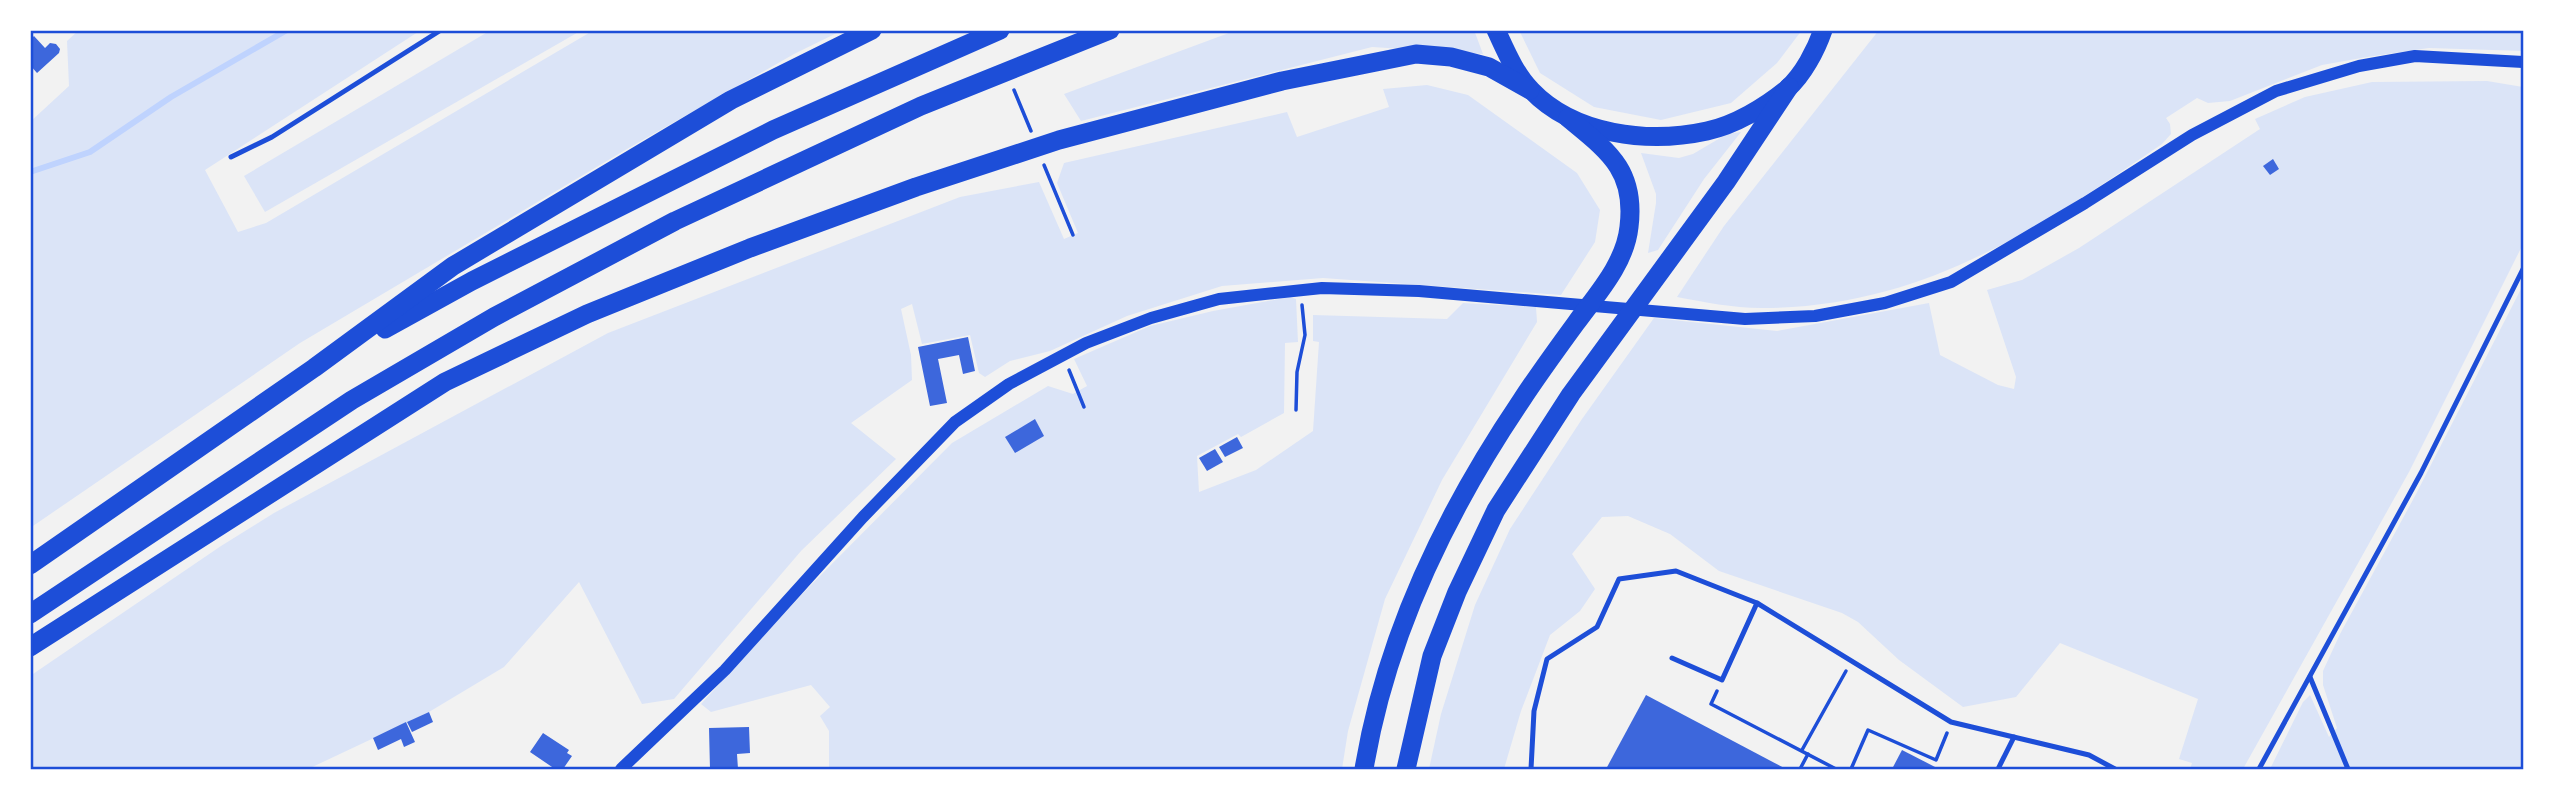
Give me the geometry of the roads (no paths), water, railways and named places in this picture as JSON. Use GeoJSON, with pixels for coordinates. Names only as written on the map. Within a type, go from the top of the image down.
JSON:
{"type":"FeatureCollection","features":[{"type":"Feature","properties":{"kind":"highway"},"geometry":{"type":"LineString","coordinates":[[30,565],[314,368],[453,266],[731,100],[872,30]]}},
{"type":"Feature","properties":{"kind":"highway"},"geometry":{"type":"LineString","coordinates":[[314,368],[471,281],[774,130],[1000,30]]}},
{"type":"Feature","properties":{"kind":"highway"},"geometry":{"type":"LineString","coordinates":[[30,614],[352,400],[494,317],[674,221],[921,106],[1110,30]]}},
{"type":"Feature","properties":{"kind":"highway"},"geometry":{"type":"LineString","coordinates":[[1496,30],[1530,90]]}},
{"type":"Feature","properties":{"kind":"highway"},"geometry":{"type":"LineString","coordinates":[[1816,49],[1823,30]]}},
{"type":"Feature","properties":{"kind":"highway"},"geometry":{"type":"LineString","coordinates":[[1406,769],[1432,656],[1457,592],[1496,510],[1571,394],[1726,182],[1789,87],[1816,49],[1837,30]]}},
{"type":"Feature","properties":{"kind":"highway"},"geometry":{"type":"LineString","coordinates":[[30,647],[445,382],[587,314],[750,248],[916,187],[1059,140],[1282,81],[1416,54],[1451,57],[1489,67],[1530,90],[1568,118],[1612,157],[1623,173],[1629,190],[1628,236],[1601,290],[1521,401],[1476,471],[1437,546],[1394,653],[1370,732],[1364,769]]}},
{"type":"Feature","properties":{"kind":"highway"},"geometry":{"type":"LineString","coordinates":[[1568,118],[1617,133],[1656,138],[1708,131],[1748,116],[1789,87]]}},
{"type":"Feature","properties":{"kind":"street"},"geometry":{"type":"LineString","coordinates":[[621,769],[725,670],[863,517],[955,422],[1009,384],[1086,343],[1151,318],[1219,299],[1300,289],[1419,291],[1745,319],[1815,316],[1885,303],[1951,282],[2085,203],[2192,135],[2276,91],[2359,66],[2415,56],[2523,62]]}},
{"type":"Feature","properties":{"kind":"lane"},"geometry":{"type":"LineString","coordinates":[[231,157],[272,137],[441,30]]}},
{"type":"Feature","properties":{"kind":"lane"},"geometry":{"type":"LineString","coordinates":[[2259,769],[2421,473],[2523,269]]}},
{"type":"Feature","properties":{"kind":"lane"},"geometry":{"type":"LineString","coordinates":[[1531,769],[1534,711],[1547,659],[1597,627],[1619,579],[1676,570],[1757,603],[1951,722],[2089,755],[2115,769]]}},
{"type":"Feature","properties":{"kind":"lane"},"geometry":{"type":"LineString","coordinates":[[1672,658],[1722,680],[1757,603]]}},
{"type":"Feature","properties":{"kind":"lane"},"geometry":{"type":"LineString","coordinates":[[2310,677],[2348,769]]}},
{"type":"Feature","properties":{"kind":"lane"},"geometry":{"type":"LineString","coordinates":[[1998,769],[2014,737]]}},
{"type":"Feature","properties":{"kind":"waterway"},"geometry":{"type":"LineString","coordinates":[[30,172],[90,152],[171,97],[287,30]]}}]}
